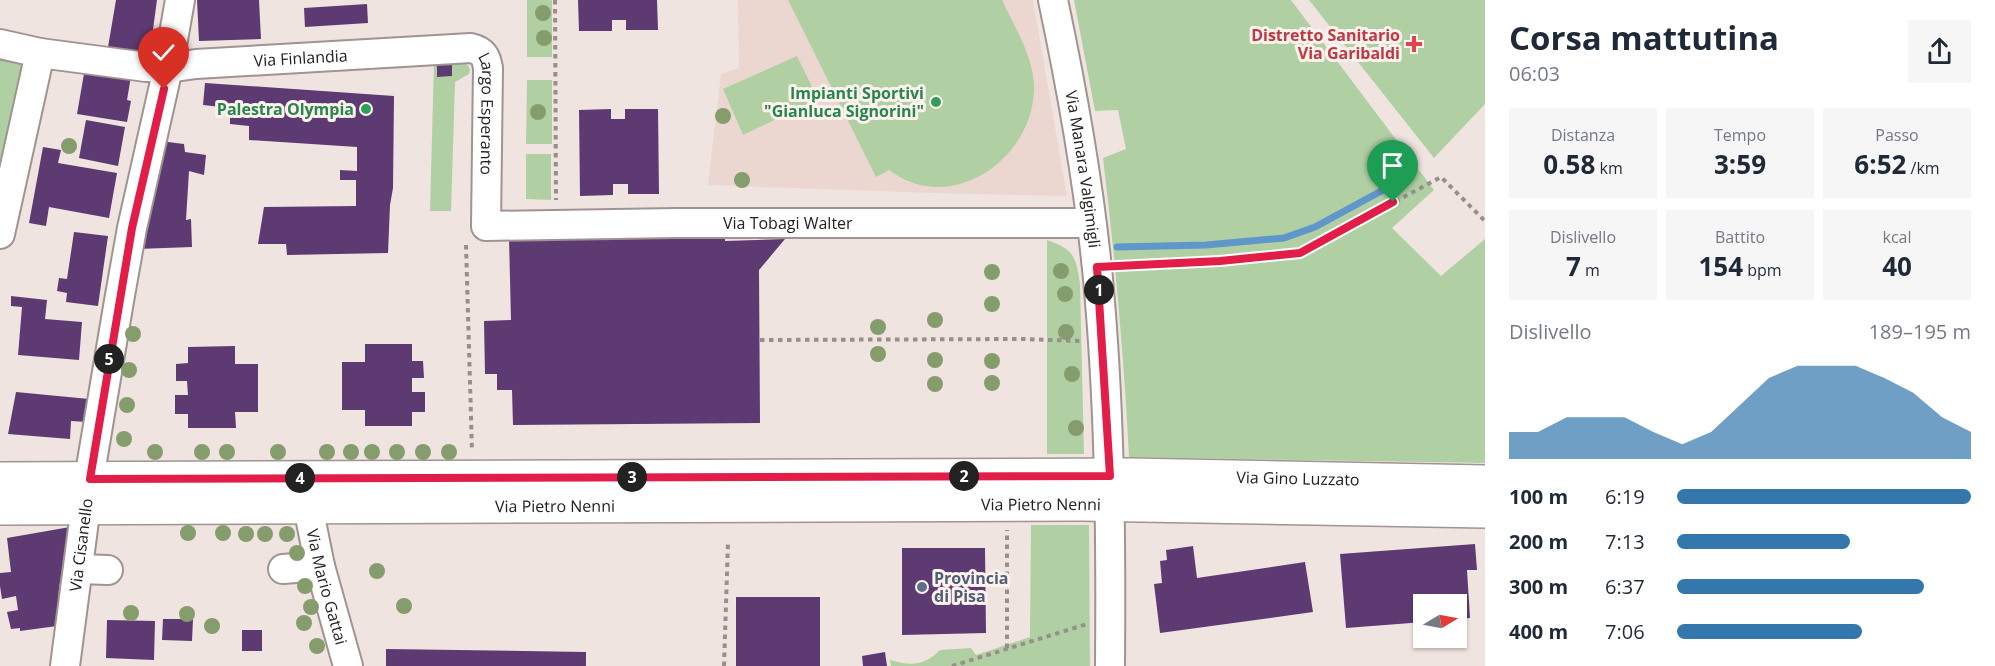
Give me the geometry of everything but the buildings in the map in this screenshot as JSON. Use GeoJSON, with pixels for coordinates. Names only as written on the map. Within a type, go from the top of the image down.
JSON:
{"type":"FeatureCollection","features":[{"type":"Feature","properties":{"kind":"main road","name":"Via Pietro Nenni"},"geometry":{"type":"LineString","coordinates":[[0,508],[88,494],[471,478],[1111,490]]}},
{"type":"Feature","properties":{"kind":"main road","name":"Via Pietro Nenni"},"geometry":{"type":"LineString","coordinates":[[0,479],[88,494],[308,507],[1111,490]]}},
{"type":"Feature","properties":{"kind":"main road","name":"Via Gino Luzzato"},"geometry":{"type":"LineString","coordinates":[[1111,490],[1485,482]]}},
{"type":"Feature","properties":{"kind":"main road","name":"Via Gino Luzzato"},"geometry":{"type":"LineString","coordinates":[[1111,490],[1485,511]]}},
{"type":"Feature","properties":{"kind":"street","name":"Via Cisanello"},"geometry":{"type":"LineString","coordinates":[[65,666],[88,494],[132,228],[168,68],[180,0]]}},
{"type":"Feature","properties":{"kind":"street","name":"Via Manara Valgimigli"},"geometry":{"type":"LineString","coordinates":[[1053,0],[1075,112],[1097,267],[1111,490],[1110,666]]}},
{"type":"Feature","properties":{"kind":"street","name":"Via Finlandia"},"geometry":{"type":"LineString","coordinates":[[0,44],[40,53],[168,68],[196,64],[435,50]]}},
{"type":"Feature","properties":{"kind":"street","name":"Largo Esperanto"},"geometry":{"type":"LineString","coordinates":[[435,50],[471,48],[483,53],[487,60],[476,236]]}},
{"type":"Feature","properties":{"kind":"street"},"geometry":{"type":"LineString","coordinates":[[0,232],[40,53]]}},
{"type":"Feature","properties":{"kind":"street","name":"Via Tobagi Walter"},"geometry":{"type":"LineString","coordinates":[[476,236],[556,225],[1090,223]]}},
{"type":"Feature","properties":{"kind":"street","name":"Via Mario Gattai"},"geometry":{"type":"LineString","coordinates":[[308,507],[320,566],[348,666]]}},
{"type":"Feature","properties":{"kind":"street"},"geometry":{"type":"LineString","coordinates":[[283,569],[320,566]]}},
{"type":"Feature","properties":{"kind":"street"},"geometry":{"type":"LineString","coordinates":[[79,569],[108,570]]}},
{"type":"Feature","properties":{"kind":"path"},"geometry":{"type":"LineString","coordinates":[[555,0],[556,225]]}},
{"type":"Feature","properties":{"kind":"path"},"geometry":{"type":"LineString","coordinates":[[1097,267],[1220,261],[1300,253],[1441,177],[1485,221]]}},
{"type":"Feature","properties":{"kind":"path"},"geometry":{"type":"LineString","coordinates":[[471,478],[476,236]]}},
{"type":"Feature","properties":{"kind":"path"},"geometry":{"type":"LineString","coordinates":[[760,340],[1022,339],[1085,341]]}},
{"type":"Feature","properties":{"kind":"path"},"geometry":{"type":"LineString","coordinates":[[1007,520],[1007,649]]}},
{"type":"Feature","properties":{"kind":"path"},"geometry":{"type":"LineString","coordinates":[[724,666],[728,543]]}},
{"type":"Feature","properties":{"kind":"path"},"geometry":{"type":"LineString","coordinates":[[952,666],[1093,622]]}},
{"type":"Feature","properties":{"kind":"shaded area"},"geometry":{"type":"Polygon","coordinates":[[[738,0],[1033,0],[1067,196],[708,185],[721,74],[739,68],[738,0]]]}},
{"type":"Feature","properties":{"kind":"green space"},"geometry":{"type":"Polygon","coordinates":[[[527,0],[552,0],[552,57],[527,57],[527,0]]]}},
{"type":"Feature","properties":{"kind":"green space","name":"Impianti Sportivi \"Gianluca Signorini\""},"geometry":{"type":"Polygon","coordinates":[[[788,0],[1002,0],[1028,55],[1033,78],[1034,90],[1030,116],[1019,139],[1003,159],[983,174],[961,184],[937,187],[912,183],[889,170],[876,177],[788,0]]]}},
{"type":"Feature","properties":{"kind":"green space"},"geometry":{"type":"Polygon","coordinates":[[[1074,0],[1291,0],[1434,190],[1392,228],[1441,276],[1485,239],[1485,463],[1129,457],[1119,307],[1103,158],[1126,149],[1118,110],[1095,111],[1074,0]]]}},
{"type":"Feature","properties":{"kind":"green space","name":"Distretto Sanitario Via Garibaldi"},"geometry":{"type":"Polygon","coordinates":[[[1309,0],[1485,0],[1485,104],[1434,158],[1309,0]]]}},
{"type":"Feature","properties":{"kind":"green space"},"geometry":{"type":"Polygon","coordinates":[[[797,56],[818,99],[743,135],[723,89],[797,56]]]}},
{"type":"Feature","properties":{"kind":"green space"},"geometry":{"type":"Polygon","coordinates":[[[0,57],[23,61],[26,74],[0,197],[0,57]]]}},
{"type":"Feature","properties":{"kind":"green space"},"geometry":{"type":"Polygon","coordinates":[[[459,61],[468,65],[470,70],[469,74],[455,82],[451,211],[430,211],[434,62],[459,61]]]}},
{"type":"Feature","properties":{"kind":"green space"},"geometry":{"type":"Polygon","coordinates":[[[527,80],[552,80],[552,144],[526,144],[527,80]]]}},
{"type":"Feature","properties":{"kind":"green space"},"geometry":{"type":"Polygon","coordinates":[[[526,154],[551,154],[551,200],[526,199],[526,154]]]}},
{"type":"Feature","properties":{"kind":"green space"},"geometry":{"type":"Polygon","coordinates":[[[1047,240],[1063,247],[1072,255],[1079,275],[1084,454],[1047,454],[1047,240]]]}},
{"type":"Feature","properties":{"kind":"green space"},"geometry":{"type":"Polygon","coordinates":[[[1031,525],[1089,525],[1090,666],[891,666],[890,660],[911,664],[923,662],[940,650],[971,648],[976,655],[1030,637],[1031,525]]]}},
{"type":"Feature","properties":{"kind":"waterway"},"geometry":{"type":"LineString","coordinates":[[1117,247],[1206,245],[1284,238],[1315,227],[1396,183]]}},
{"type":"Feature","properties":{"kind":"place","name":"Distretto Sanitario Via Garibaldi"},"geometry":{"type":"Point","coordinates":[1414,44]}},
{"type":"Feature","properties":{"kind":"place","name":"Impianti Sportivi \"Gianluca Signorini\""},"geometry":{"type":"Point","coordinates":[936,102]}},
{"type":"Feature","properties":{"kind":"place","name":"Palestra Olympia"},"geometry":{"type":"Point","coordinates":[366,109]}},
{"type":"Feature","properties":{"kind":"place","name":"Provincia di Pisa"},"geometry":{"type":"Point","coordinates":[922,587]}},
{"type":"Feature","properties":{"kind":"route"},"geometry":{"type":"LineString","coordinates":[[164,89],[132,228],[90,479],[1110,476],[1097,267],[1220,261],[1300,253],[1393,202]]}}]}
